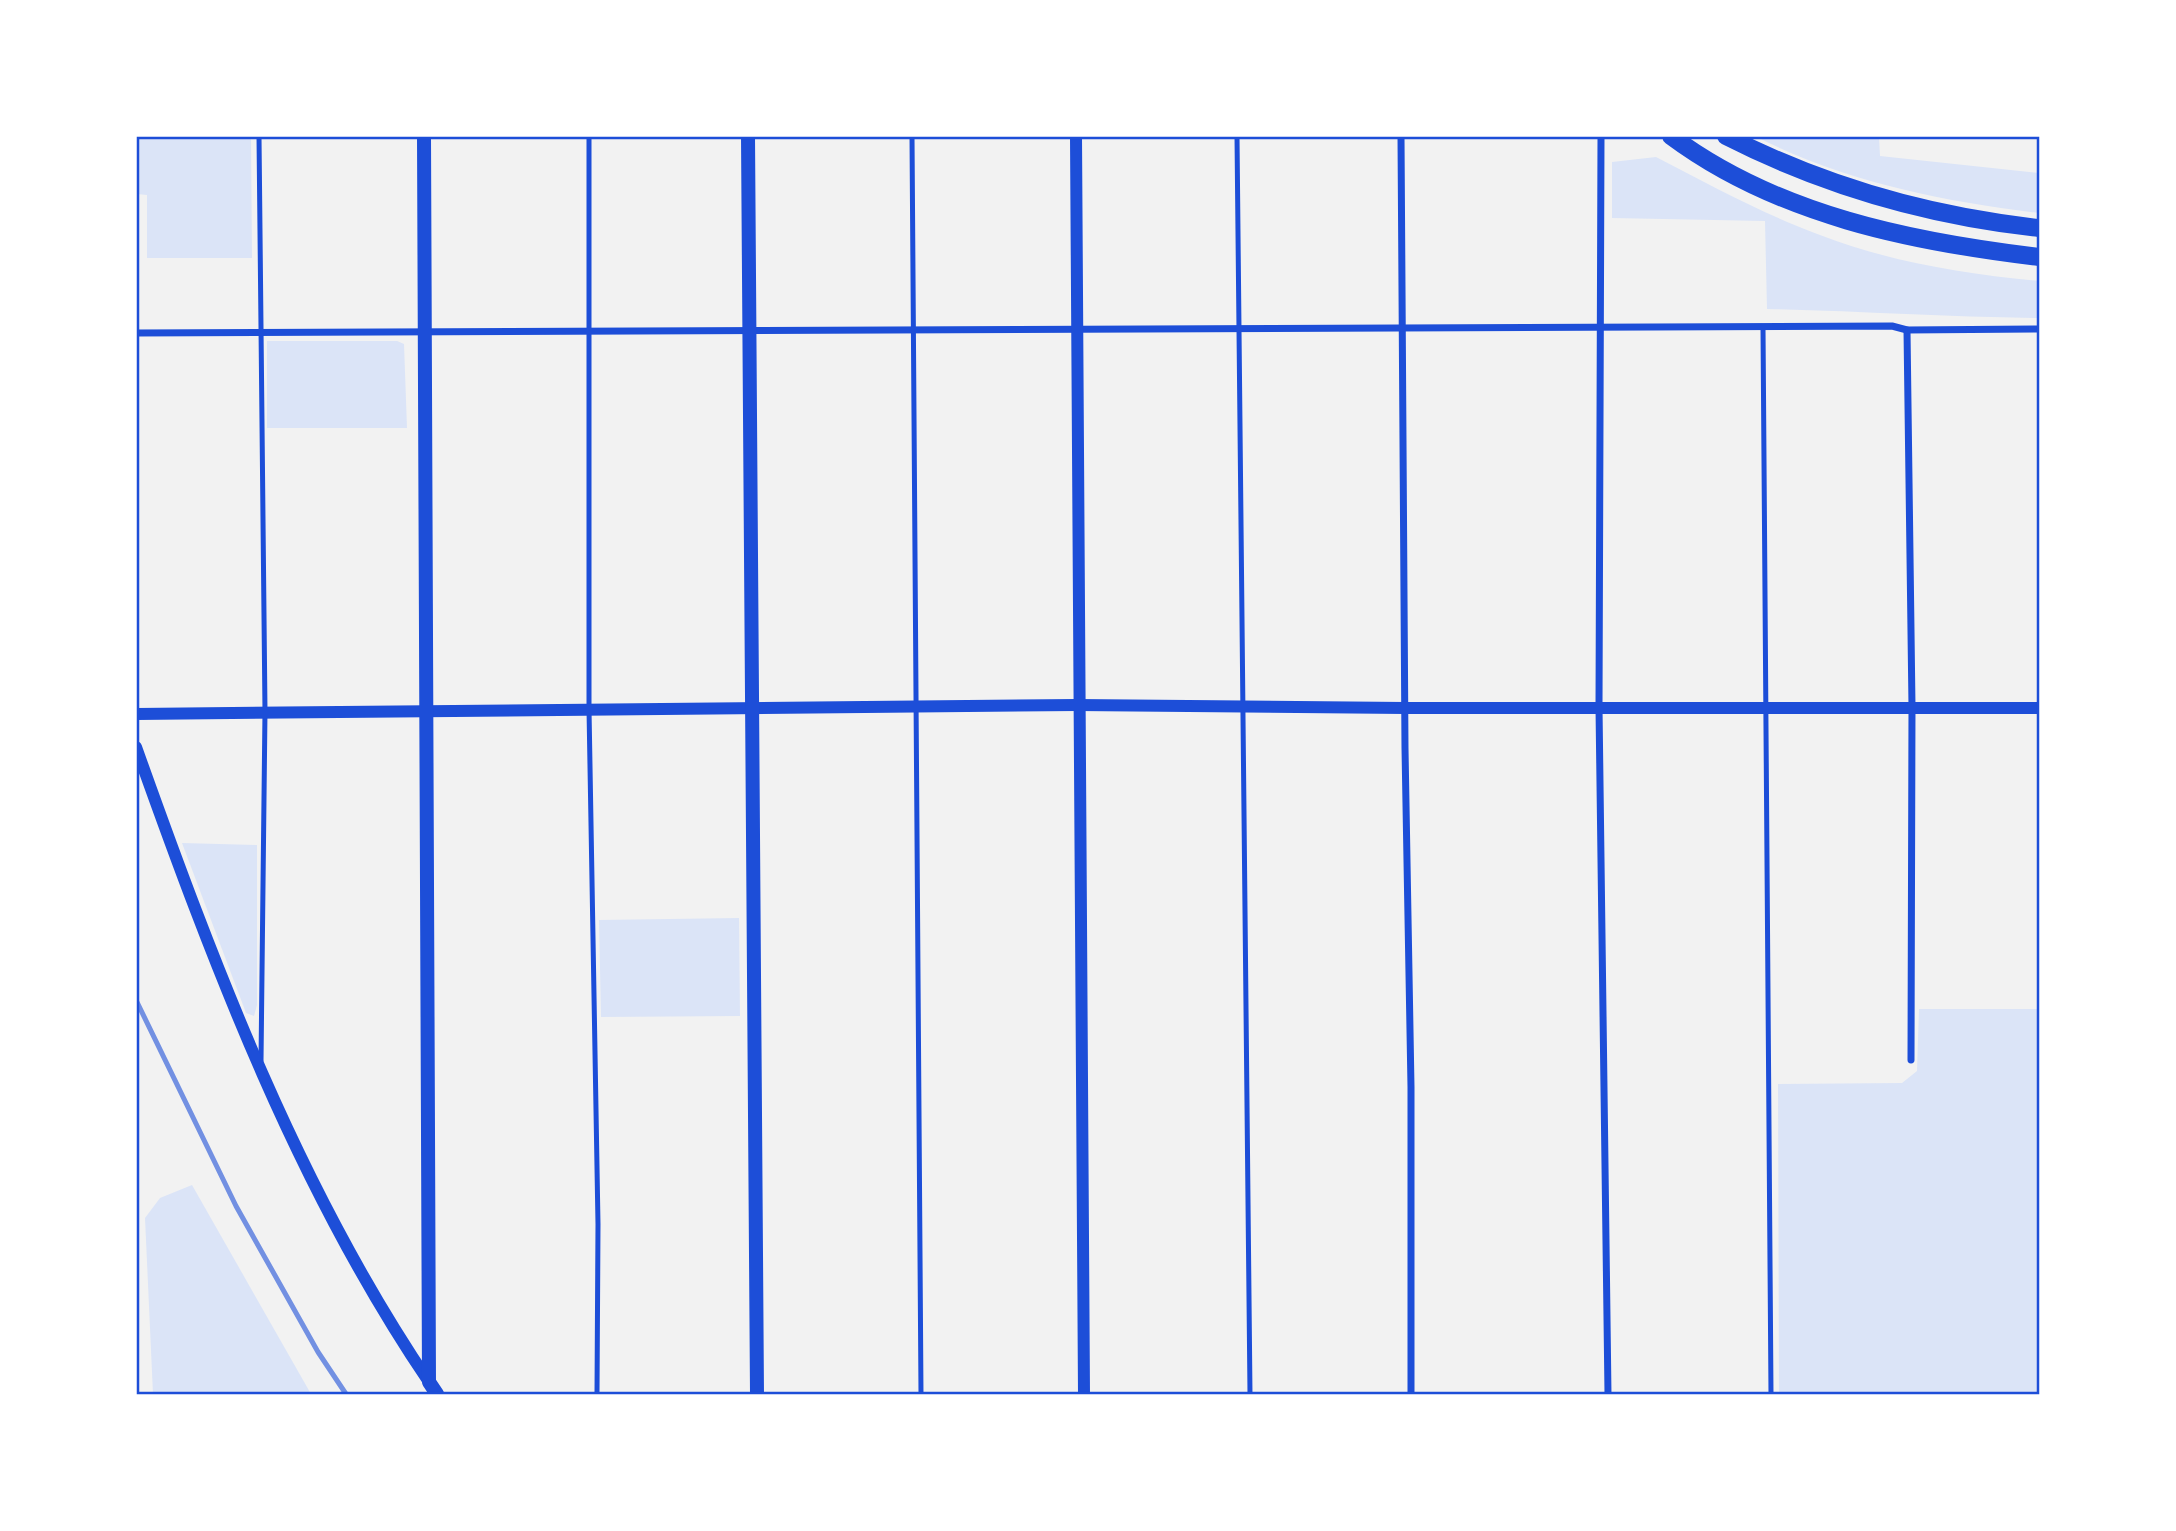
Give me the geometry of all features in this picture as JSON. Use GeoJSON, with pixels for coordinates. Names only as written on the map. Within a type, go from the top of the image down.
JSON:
{"type":"FeatureCollection","features":[{"type":"Feature","properties":{"kind":"highway"},"geometry":{"type":"LineString","coordinates":[[1671,136],[1713,163],[1781,197],[1847,221],[1922,240],[2039,257]]}},
{"type":"Feature","properties":{"kind":"highway"},"geometry":{"type":"LineString","coordinates":[[1726,137],[1791,169],[1857,193],[1926,211],[2039,228]]}},
{"type":"Feature","properties":{"kind":"main road"},"geometry":{"type":"LineString","coordinates":[[424,136],[433,1388]]}},
{"type":"Feature","properties":{"kind":"main road"},"geometry":{"type":"LineString","coordinates":[[748,136],[757,1395]]}},
{"type":"Feature","properties":{"kind":"street"},"geometry":{"type":"LineString","coordinates":[[1076,136],[1077,705],[1084,1395]]}},
{"type":"Feature","properties":{"kind":"street"},"geometry":{"type":"LineString","coordinates":[[1401,136],[1411,1087],[1411,1395]]}},
{"type":"Feature","properties":{"kind":"street"},"geometry":{"type":"LineString","coordinates":[[1601,136],[1599,707],[1608,1395]]}},
{"type":"Feature","properties":{"kind":"street"},"geometry":{"type":"LineString","coordinates":[[136,333],[1892,326],[1907,330],[2039,329]]}},
{"type":"Feature","properties":{"kind":"street"},"geometry":{"type":"LineString","coordinates":[[1907,330],[1912,706],[1911,1060]]}},
{"type":"Feature","properties":{"kind":"street"},"geometry":{"type":"LineString","coordinates":[[136,714],[1077,705],[2039,708]]}},
{"type":"Feature","properties":{"kind":"street"},"geometry":{"type":"LineString","coordinates":[[136,747],[226,990],[309,1172],[391,1325],[433,1388]]}},
{"type":"Feature","properties":{"kind":"lane"},"geometry":{"type":"LineString","coordinates":[[259,136],[265,711],[261,1066]]}},
{"type":"Feature","properties":{"kind":"lane"},"geometry":{"type":"LineString","coordinates":[[589,136],[589,709],[598,1224],[597,1395]]}},
{"type":"Feature","properties":{"kind":"lane"},"geometry":{"type":"LineString","coordinates":[[912,136],[921,1395]]}},
{"type":"Feature","properties":{"kind":"lane"},"geometry":{"type":"LineString","coordinates":[[1237,136],[1250,1395]]}},
{"type":"Feature","properties":{"kind":"lane"},"geometry":{"type":"LineString","coordinates":[[1763,327],[1771,1395]]}},
{"type":"Feature","properties":{"kind":"shaded area"},"geometry":{"type":"Polygon","coordinates":[[[136,137],[251,137],[252,258],[147,258],[147,195],[137,194],[136,137]]]}},
{"type":"Feature","properties":{"kind":"shaded area"},"geometry":{"type":"Polygon","coordinates":[[[1757,137],[1879,137],[1880,156],[2039,173],[2039,213],[1930,196],[1859,178],[1790,153],[1757,137]]]}},
{"type":"Feature","properties":{"kind":"shaded area"},"geometry":{"type":"Polygon","coordinates":[[[1656,157],[1799,227],[1873,253],[1928,266],[2039,281],[2039,318],[1767,309],[1765,221],[1612,218],[1612,162],[1656,157]]]}},
{"type":"Feature","properties":{"kind":"shaded area"},"geometry":{"type":"Polygon","coordinates":[[[267,341],[397,341],[404,344],[407,428],[267,428],[267,341]]]}},
{"type":"Feature","properties":{"kind":"shaded area"},"geometry":{"type":"Polygon","coordinates":[[[182,843],[257,845],[257,1005],[254,1016],[246,1013],[182,843]]]}},
{"type":"Feature","properties":{"kind":"shaded area"},"geometry":{"type":"Polygon","coordinates":[[[739,918],[740,1016],[601,1017],[599,920],[739,918]]]}},
{"type":"Feature","properties":{"kind":"shaded area"},"geometry":{"type":"Polygon","coordinates":[[[1919,1009],[2039,1009],[2039,1394],[1779,1394],[1778,1084],[1902,1083],[1917,1071],[1919,1009]]]}},
{"type":"Feature","properties":{"kind":"shaded area"},"geometry":{"type":"Polygon","coordinates":[[[192,1185],[311,1394],[153,1394],[145,1218],[160,1198],[192,1185]]]}},
{"type":"Feature","properties":{"kind":"railway"},"geometry":{"type":"LineString","coordinates":[[136,1000],[236,1206],[318,1352],[346,1394]]}}]}
